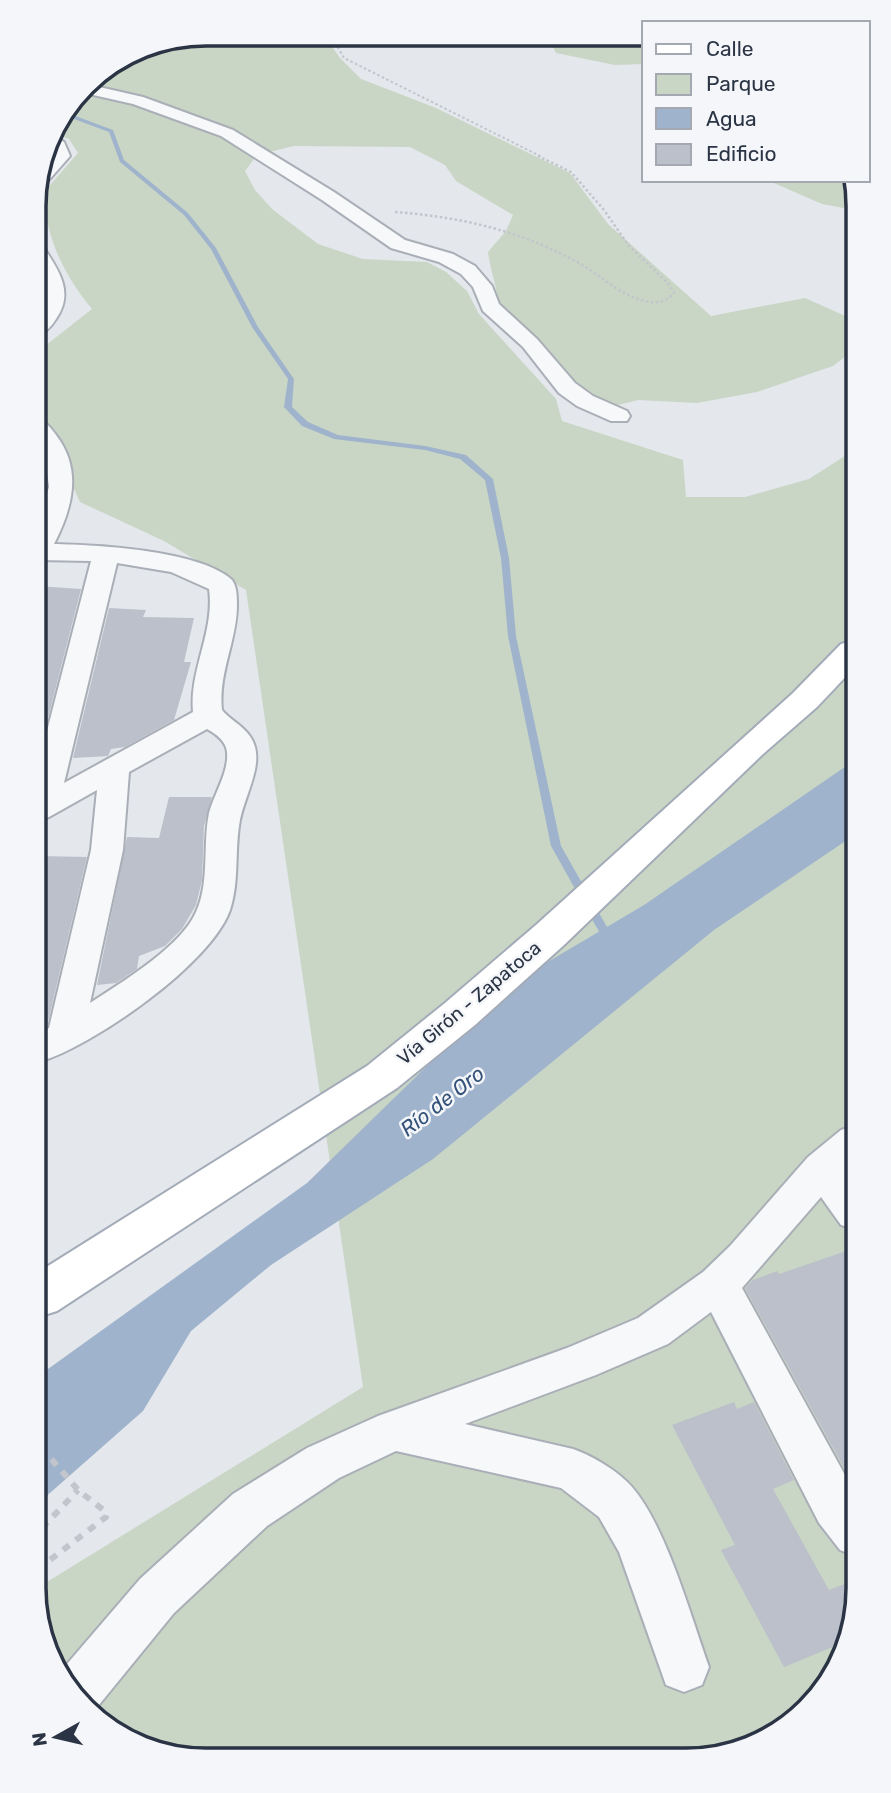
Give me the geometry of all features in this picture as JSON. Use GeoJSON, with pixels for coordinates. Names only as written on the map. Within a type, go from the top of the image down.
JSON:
{"type":"FeatureCollection","features":[{"type":"Feature","properties":{"kind":"main road","name":"Vía Girón - Zapatoca"},"geometry":{"type":"LineString","coordinates":[[46,1292],[382,1077],[460,1014],[550,935],[805,700],[846,658]]}},
{"type":"Feature","properties":{"kind":"street"},"geometry":{"type":"LineString","coordinates":[[94,91],[137,100],[227,133],[348,209],[398,244],[446,258],[468,270],[482,286],[490,307],[530,343],[567,388],[585,401],[619,416]]}},
{"type":"Feature","properties":{"kind":"street"},"geometry":{"type":"LineString","coordinates":[[50,169],[62,156],[57,146]]}},
{"type":"Feature","properties":{"kind":"street"},"geometry":{"type":"LineString","coordinates":[[46,268],[58,298],[55,310],[46,319]]}},
{"type":"Feature","properties":{"kind":"street"},"geometry":{"type":"LineString","coordinates":[[46,436],[58,459],[63,489],[56,517],[46,535]]}},
{"type":"Feature","properties":{"kind":"street"},"geometry":{"type":"LineString","coordinates":[[46,552],[106,554],[180,566],[204,573],[222,584],[226,600],[209,671],[206,694],[208,716]]}},
{"type":"Feature","properties":{"kind":"street"},"geometry":{"type":"LineString","coordinates":[[46,790],[106,554]]}},
{"type":"Feature","properties":{"kind":"street"},"geometry":{"type":"LineString","coordinates":[[46,806],[114,771],[208,716]]}},
{"type":"Feature","properties":{"kind":"street"},"geometry":{"type":"LineString","coordinates":[[52,1043],[112,1006],[184,950],[208,923],[219,889],[224,816],[229,795],[240,776],[243,753],[239,739],[230,729],[208,716]]}},
{"type":"Feature","properties":{"kind":"street"},"geometry":{"type":"LineString","coordinates":[[52,1043],[107,850],[114,771]]}},
{"type":"Feature","properties":{"kind":"street"},"geometry":{"type":"LineString","coordinates":[[839,1154],[845,1177]]}},
{"type":"Feature","properties":{"kind":"street"},"geometry":{"type":"LineString","coordinates":[[81,1687],[157,1596],[250,1510],[323,1463],[394,1430],[581,1362],[653,1331],[718,1284],[839,1154]]}},
{"type":"Feature","properties":{"kind":"street"},"geometry":{"type":"LineString","coordinates":[[718,1284],[836,1507],[845,1519]]}},
{"type":"Feature","properties":{"kind":"street"},"geometry":{"type":"LineString","coordinates":[[394,1430],[573,1470],[615,1502],[639,1542],[684,1667]]}},
{"type":"Feature","properties":{"kind":"path"},"geometry":{"type":"LineString","coordinates":[[337,46],[344,58],[571,172],[604,210],[629,246],[668,283],[674,293],[669,300],[661,302],[637,300],[590,268],[553,248],[525,235],[481,221],[443,214],[348,209]]}},
{"type":"Feature","properties":{"kind":"path"},"geometry":{"type":"LineString","coordinates":[[46,1453],[89,1501],[105,1509],[106,1517],[46,1563]]}},
{"type":"Feature","properties":{"kind":"path"},"geometry":{"type":"LineString","coordinates":[[46,1524],[78,1490]]}},
{"type":"Feature","properties":{"kind":"green space"},"geometry":{"type":"Polygon","coordinates":[[[195,46],[332,46],[361,79],[436,108],[570,173],[608,224],[711,316],[805,298],[846,316],[846,356],[833,366],[757,392],[697,403],[638,400],[610,407],[581,392],[498,304],[488,252],[506,231],[513,215],[456,181],[445,165],[410,147],[294,146],[257,155],[245,171],[255,190],[272,209],[318,244],[363,259],[427,262],[446,272],[467,291],[479,314],[556,399],[562,421],[683,460],[686,497],[745,497],[809,479],[846,455],[845,1598],[837,1639],[819,1676],[791,1708],[756,1731],[727,1742],[686,1748],[185,1746],[144,1735],[117,1721],[85,1693],[62,1658],[49,1619],[46,1583],[363,1387],[246,590],[164,541],[80,502],[46,426],[46,345],[92,309],[73,283],[58,255],[46,214],[47,189],[78,153],[69,139],[61,136],[72,117],[100,85],[117,72],[144,58],[164,51],[195,46]]]}},
{"type":"Feature","properties":{"kind":"green space"},"geometry":{"type":"Polygon","coordinates":[[[553,46],[642,46],[642,64],[615,65],[556,53],[553,46]]]}},
{"type":"Feature","properties":{"kind":"green space"},"geometry":{"type":"Polygon","coordinates":[[[772,182],[843,182],[846,208],[822,204],[772,182]]]}},
{"type":"Feature","properties":{"kind":"water","name":"Río de Oro"},"geometry":{"type":"Polygon","coordinates":[[[846,766],[846,841],[714,930],[433,1159],[271,1265],[191,1331],[143,1411],[46,1496],[46,1370],[307,1183],[512,983],[644,905],[846,766]]]}},
{"type":"Feature","properties":{"kind":"building"},"geometry":{"type":"Polygon","coordinates":[[[46,587],[81,589],[46,726],[46,587]]]}},
{"type":"Feature","properties":{"kind":"building"},"geometry":{"type":"Polygon","coordinates":[[[109,608],[146,610],[143,617],[194,618],[184,662],[191,662],[174,720],[125,747],[111,749],[108,756],[73,758],[109,608]]]}},
{"type":"Feature","properties":{"kind":"building"},"geometry":{"type":"Polygon","coordinates":[[[169,797],[212,797],[204,826],[202,880],[196,905],[182,929],[165,946],[139,956],[137,969],[116,983],[97,985],[127,837],[159,838],[169,797]]]}},
{"type":"Feature","properties":{"kind":"building"},"geometry":{"type":"Polygon","coordinates":[[[46,856],[87,857],[47,1026],[46,856]]]}},
{"type":"Feature","properties":{"kind":"building"},"geometry":{"type":"Polygon","coordinates":[[[845,1251],[845,1469],[745,1288],[753,1280],[777,1271],[779,1274],[845,1251]]]}},
{"type":"Feature","properties":{"kind":"building"},"geometry":{"type":"Polygon","coordinates":[[[734,1402],[737,1409],[754,1402],[794,1480],[773,1489],[829,1590],[845,1584],[842,1619],[834,1647],[784,1667],[721,1550],[735,1545],[672,1425],[734,1402]]]}},
{"type":"Feature","properties":{"kind":"waterway"},"geometry":{"type":"LineString","coordinates":[[72,117],[111,131],[122,161],[186,214],[214,249],[255,327],[291,379],[288,407],[305,424],[337,437],[425,448],[463,457],[489,479],[505,558],[512,636],[556,846],[610,941]]}}]}
